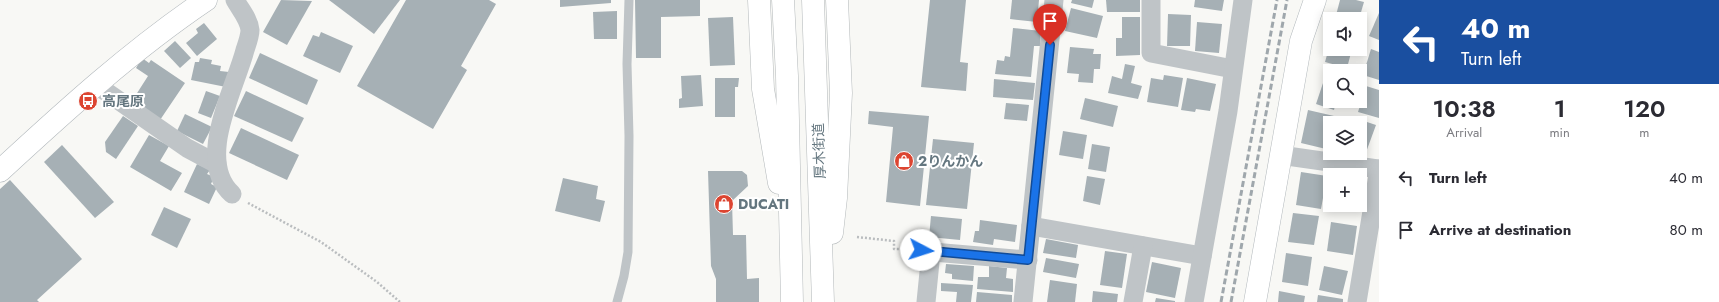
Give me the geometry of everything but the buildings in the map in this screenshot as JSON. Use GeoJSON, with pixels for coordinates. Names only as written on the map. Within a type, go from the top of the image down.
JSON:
{"type":"FeatureCollection","features":[{"type":"Feature","properties":{"kind":"main road"},"geometry":{"type":"LineString","coordinates":[[0,171],[95,84],[174,21],[206,0]]}},
{"type":"Feature","properties":{"kind":"main road"},"geometry":{"type":"LineString","coordinates":[[759,0],[763,89],[792,261]]}},
{"type":"Feature","properties":{"kind":"main road"},"geometry":{"type":"LineString","coordinates":[[783,0],[787,76],[792,302]]}},
{"type":"Feature","properties":{"kind":"main road","name":"厚木街道"},"geometry":{"type":"LineString","coordinates":[[812,0],[823,297]]}},
{"type":"Feature","properties":{"kind":"main road"},"geometry":{"type":"LineString","coordinates":[[823,297],[837,191],[841,93],[837,0]]}},
{"type":"Feature","properties":{"kind":"main road"},"geometry":{"type":"LineString","coordinates":[[1255,302],[1301,41],[1314,0]]}},
{"type":"Feature","properties":{"kind":"street"},"geometry":{"type":"LineString","coordinates":[[232,194],[221,180],[217,164],[216,146],[221,122],[242,63],[250,31],[249,24],[235,0]]}},
{"type":"Feature","properties":{"kind":"street"},"geometry":{"type":"LineString","coordinates":[[1023,302],[1054,0]]}},
{"type":"Feature","properties":{"kind":"street"},"geometry":{"type":"LineString","coordinates":[[1151,0],[1151,53],[1233,69]]}},
{"type":"Feature","properties":{"kind":"street"},"geometry":{"type":"LineString","coordinates":[[1194,302],[1228,111],[1243,0]]}},
{"type":"Feature","properties":{"kind":"street"},"geometry":{"type":"LineString","coordinates":[[95,84],[187,148],[217,164]]}},
{"type":"Feature","properties":{"kind":"street"},"geometry":{"type":"LineString","coordinates":[[1280,155],[1379,169],[1357,302]]}},
{"type":"Feature","properties":{"kind":"street"},"geometry":{"type":"LineString","coordinates":[[1031,226],[1202,256]]}},
{"type":"Feature","properties":{"kind":"street"},"geometry":{"type":"LineString","coordinates":[[1133,302],[1143,246]]}},
{"type":"Feature","properties":{"kind":"street"},"geometry":{"type":"LineString","coordinates":[[926,302],[926,251],[1028,260]]}},
{"type":"Feature","properties":{"kind":"lane"},"geometry":{"type":"LineString","coordinates":[[617,302],[624,276],[628,252],[629,136],[627,64],[629,0]]}},
{"type":"Feature","properties":{"kind":"path"},"geometry":{"type":"LineString","coordinates":[[232,194],[321,242],[377,282],[400,302]]}},
{"type":"Feature","properties":{"kind":"path"},"geometry":{"type":"LineString","coordinates":[[856,237],[894,242],[894,249],[926,251]]}},
{"type":"Feature","properties":{"kind":"railway"},"geometry":{"type":"LineString","coordinates":[[1221,302],[1277,0]]}},
{"type":"Feature","properties":{"kind":"railway"},"geometry":{"type":"LineString","coordinates":[[1231,302],[1287,0]]}},
{"type":"Feature","properties":{"kind":"place","name":"高尾原"},"geometry":{"type":"Point","coordinates":[88,101]}},
{"type":"Feature","properties":{"kind":"place","name":"2りんかん"},"geometry":{"type":"Point","coordinates":[904,161]}},
{"type":"Feature","properties":{"kind":"place","name":"DUCATI"},"geometry":{"type":"Point","coordinates":[724,204]}},
{"type":"Feature","properties":{"kind":"route"},"geometry":{"type":"LineString","coordinates":[[921,250],[1028,260],[1050,45]]}}]}
